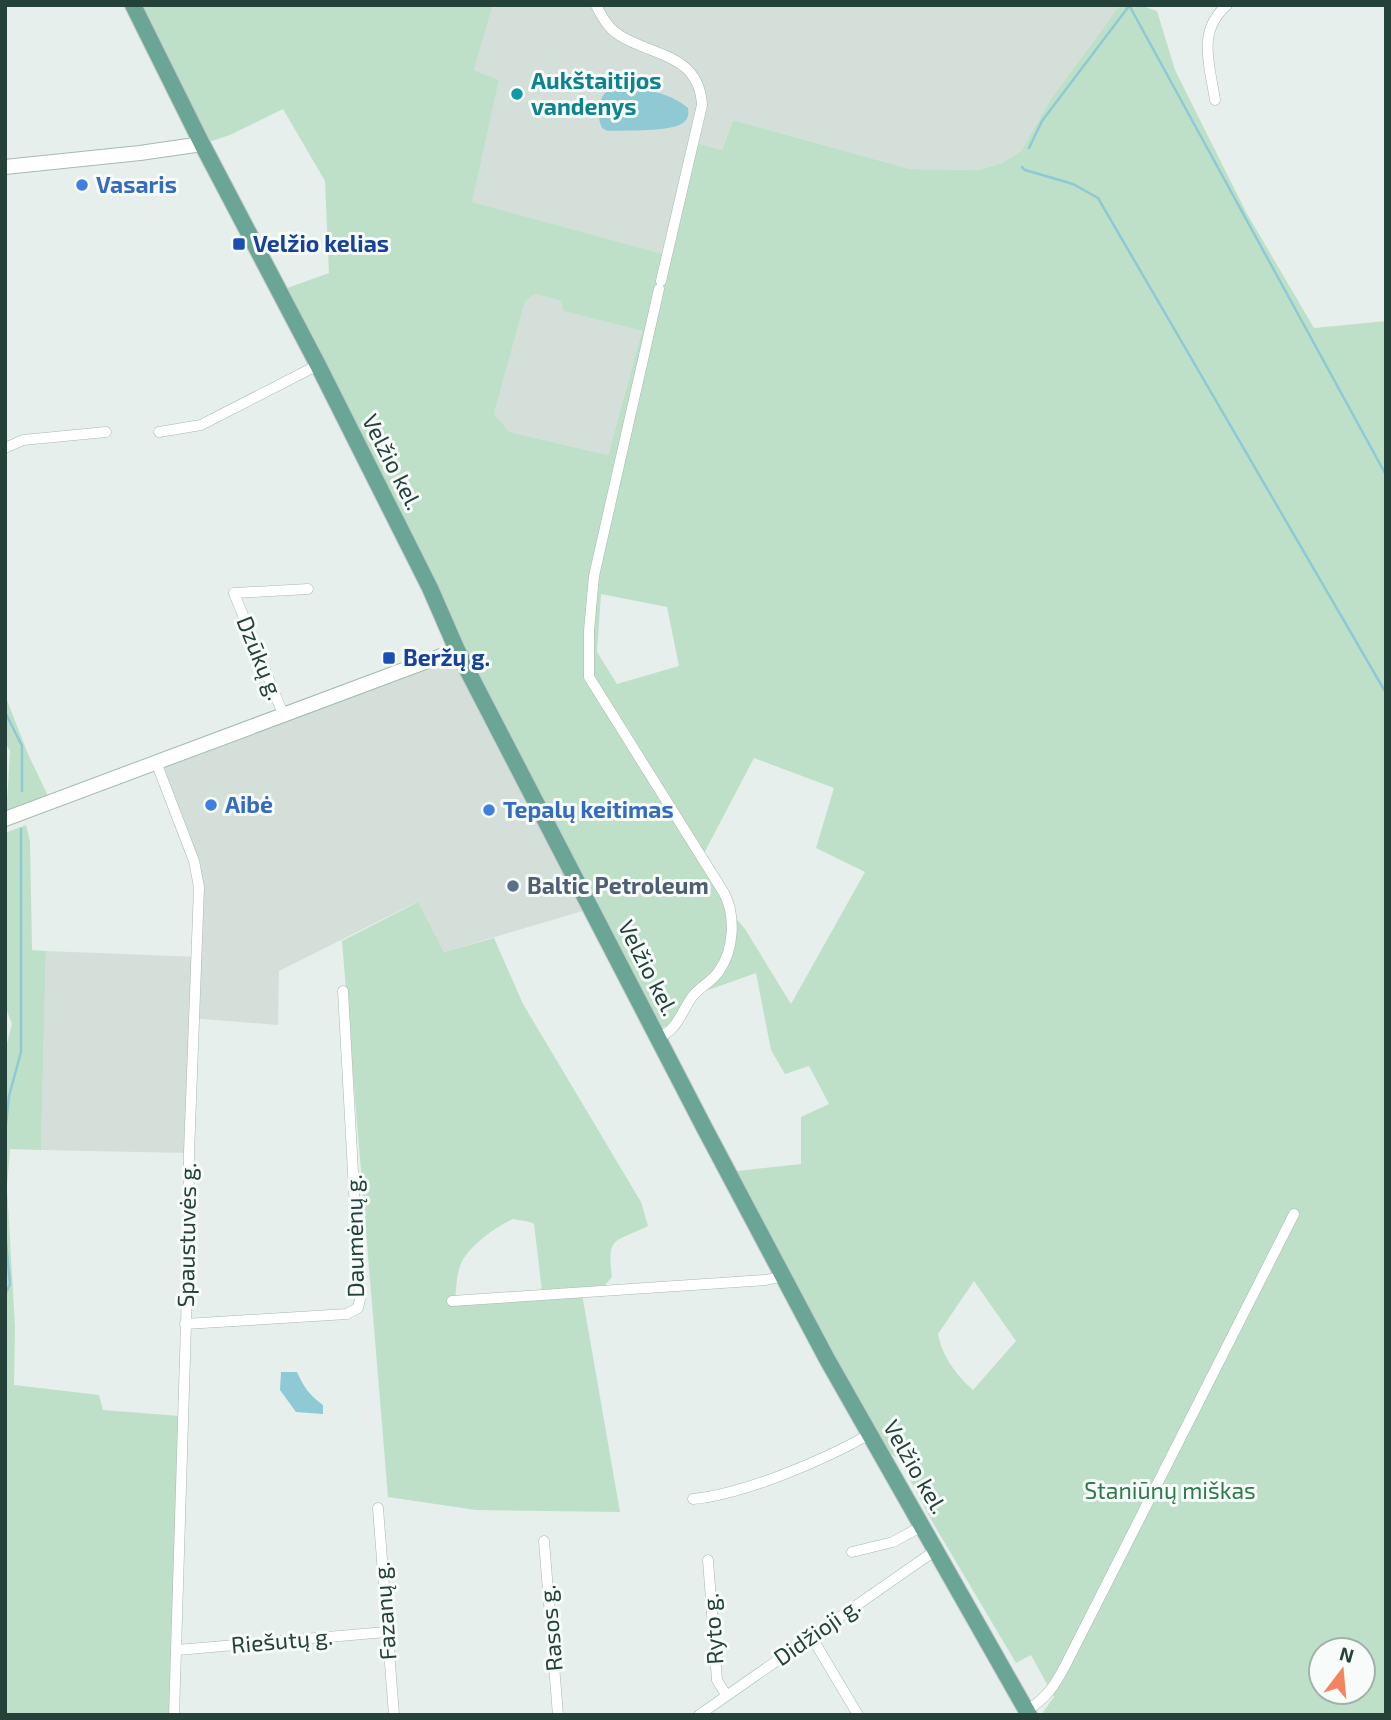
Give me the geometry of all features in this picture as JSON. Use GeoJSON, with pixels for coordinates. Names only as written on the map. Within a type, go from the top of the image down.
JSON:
{"type":"FeatureCollection","features":[{"type":"Feature","properties":{"kind":"main road","name":"Velžio kel."},"geometry":{"type":"LineString","coordinates":[[133,5],[202,144],[318,365],[430,588],[457,650],[658,1038],[783,1276],[1028,1712]]}},
{"type":"Feature","properties":{"kind":"main road"},"geometry":{"type":"LineString","coordinates":[[5,167],[202,144]]}},
{"type":"Feature","properties":{"kind":"main road"},"geometry":{"type":"LineString","coordinates":[[5,819],[457,650]]}},
{"type":"Feature","properties":{"kind":"street"},"geometry":{"type":"LineString","coordinates":[[596,5],[605,22],[618,34],[664,53],[691,74],[699,85],[702,105],[594,576],[589,631],[589,677],[724,893],[731,911],[729,949],[719,972],[696,991],[675,1026],[658,1038]]}},
{"type":"Feature","properties":{"kind":"street"},"geometry":{"type":"LineString","coordinates":[[1216,100],[1208,33],[1214,19],[1227,5]]}},
{"type":"Feature","properties":{"kind":"street"},"geometry":{"type":"LineString","coordinates":[[159,432],[201,425],[318,365]]}},
{"type":"Feature","properties":{"kind":"street"},"geometry":{"type":"LineString","coordinates":[[5,448],[23,440],[106,432]]}},
{"type":"Feature","properties":{"kind":"street","name":"Dzūkų g."},"geometry":{"type":"LineString","coordinates":[[283,715],[234,593],[308,589]]}},
{"type":"Feature","properties":{"kind":"street","name":"Spaustuvės g."},"geometry":{"type":"LineString","coordinates":[[156,762],[194,861],[199,887],[174,1715]]}},
{"type":"Feature","properties":{"kind":"street","name":"Daumėnų g."},"geometry":{"type":"LineString","coordinates":[[185,1324],[347,1314],[358,1308],[360,1299],[357,1227],[344,991]]}},
{"type":"Feature","properties":{"kind":"street"},"geometry":{"type":"LineString","coordinates":[[1028,1712],[1040,1703],[1060,1675],[1294,1214]]}},
{"type":"Feature","properties":{"kind":"street"},"geometry":{"type":"LineString","coordinates":[[452,1301],[766,1280],[783,1276]]}},
{"type":"Feature","properties":{"kind":"street"},"geometry":{"type":"LineString","coordinates":[[693,1499],[738,1490],[830,1454],[870,1434]]}},
{"type":"Feature","properties":{"kind":"street","name":"Fazanų g."},"geometry":{"type":"LineString","coordinates":[[378,1508],[394,1715]]}},
{"type":"Feature","properties":{"kind":"street"},"geometry":{"type":"LineString","coordinates":[[852,1552],[893,1542],[922,1526]]}},
{"type":"Feature","properties":{"kind":"street","name":"Rasos g."},"geometry":{"type":"LineString","coordinates":[[544,1541],[558,1715]]}},
{"type":"Feature","properties":{"kind":"street","name":"Didžioji g."},"geometry":{"type":"LineString","coordinates":[[699,1715],[936,1550]]}},
{"type":"Feature","properties":{"kind":"street","name":"Ryto g."},"geometry":{"type":"LineString","coordinates":[[708,1560],[717,1680],[726,1695]]}},
{"type":"Feature","properties":{"kind":"street","name":"Riešutų g."},"geometry":{"type":"LineString","coordinates":[[177,1650],[386,1632]]}},
{"type":"Feature","properties":{"kind":"street"},"geometry":{"type":"LineString","coordinates":[[811,1636],[858,1715]]}},
{"type":"Feature","properties":{"kind":"shaded area"},"geometry":{"type":"Polygon","coordinates":[[[493,5],[1120,5],[1050,100],[1021,151],[1002,163],[978,170],[910,169],[733,120],[722,150],[693,142],[667,255],[471,202],[499,80],[474,70],[493,5]]]}},
{"type":"Feature","properties":{"kind":"shaded area"},"geometry":{"type":"Polygon","coordinates":[[[535,294],[561,301],[563,311],[642,331],[608,455],[510,432],[494,414],[525,302],[535,294]]]}},
{"type":"Feature","properties":{"kind":"shaded area"},"geometry":{"type":"Polygon","coordinates":[[[457,650],[586,910],[444,952],[417,902],[279,971],[278,1025],[190,1018],[187,1153],[41,1150],[46,951],[200,957],[202,886],[162,769],[267,721],[457,650]]]}},
{"type":"Feature","properties":{"kind":"green space","name":"Staniūnų miškas"},"geometry":{"type":"Polygon","coordinates":[[[137,5],[493,5],[474,70],[499,80],[472,202],[667,255],[693,142],[722,150],[733,120],[910,169],[978,170],[1002,163],[1021,151],[1050,100],[1120,5],[1140,5],[1157,11],[1175,70],[1246,212],[1314,328],[1386,321],[1386,1715],[1045,1715],[1043,1712],[1054,1697],[1031,1655],[1016,1663],[933,1523],[899,1459],[875,1444],[728,1172],[801,1164],[801,1117],[829,1104],[809,1066],[785,1074],[771,1050],[756,973],[689,997],[674,1024],[661,1028],[279,291],[329,273],[325,181],[283,109],[230,135],[202,144],[137,5]],[[535,294],[525,302],[494,414],[510,432],[608,455],[642,331],[563,311],[561,301],[535,294]],[[601,594],[597,652],[617,684],[679,666],[667,607],[601,594]],[[754,758],[701,859],[731,912],[745,929],[791,1004],[865,872],[816,848],[834,788],[754,758]],[[974,1281],[938,1334],[951,1365],[973,1390],[1016,1341],[974,1281]]]}},
{"type":"Feature","properties":{"kind":"green space"},"geometry":{"type":"Polygon","coordinates":[[[5,695],[28,754],[51,802],[6,818],[10,751],[5,742],[5,695]]]}},
{"type":"Feature","properties":{"kind":"green space"},"geometry":{"type":"Polygon","coordinates":[[[26,825],[30,841],[32,950],[46,951],[41,1150],[10,1149],[7,1187],[15,1327],[14,1385],[99,1395],[103,1410],[179,1416],[170,1715],[5,1715],[5,1051],[12,1024],[5,1006],[5,833],[26,825]]]}},
{"type":"Feature","properties":{"kind":"green space"},"geometry":{"type":"Polygon","coordinates":[[[418,902],[444,952],[494,938],[523,1004],[641,1202],[648,1226],[615,1242],[611,1254],[612,1277],[605,1285],[581,1288],[620,1512],[476,1510],[388,1497],[342,941],[418,902]],[[513,1219],[490,1232],[475,1245],[460,1266],[455,1304],[543,1299],[534,1224],[513,1219]]]}},
{"type":"Feature","properties":{"kind":"water"},"geometry":{"type":"Polygon","coordinates":[[[616,86],[673,98],[688,108],[687,118],[683,123],[668,128],[608,131],[602,128],[600,122],[600,103],[605,93],[616,86]]]}},
{"type":"Feature","properties":{"kind":"water"},"geometry":{"type":"Polygon","coordinates":[[[281,1372],[297,1372],[307,1390],[323,1405],[323,1414],[296,1412],[280,1390],[281,1372]]]}},
{"type":"Feature","properties":{"kind":"waterway"},"geometry":{"type":"LineString","coordinates":[[1129,5],[1386,475]]}},
{"type":"Feature","properties":{"kind":"waterway"},"geometry":{"type":"LineString","coordinates":[[1029,148],[1042,121],[1129,6]]}},
{"type":"Feature","properties":{"kind":"waterway"},"geometry":{"type":"LineString","coordinates":[[1022,167],[1073,184],[1098,198],[1386,693]]}},
{"type":"Feature","properties":{"kind":"waterway"},"geometry":{"type":"LineString","coordinates":[[5,712],[22,746],[22,791]]}},
{"type":"Feature","properties":{"kind":"waterway"},"geometry":{"type":"LineString","coordinates":[[5,1133],[9,1096],[21,1052],[21,829]]}},
{"type":"Feature","properties":{"kind":"waterway"},"geometry":{"type":"LineString","coordinates":[[5,1231],[10,1284],[5,1295]]}},
{"type":"Feature","properties":{"kind":"place","name":"Aukštaitijos vandenys"},"geometry":{"type":"Point","coordinates":[517,94]}},
{"type":"Feature","properties":{"kind":"place","name":"Vasaris"},"geometry":{"type":"Point","coordinates":[82,185]}},
{"type":"Feature","properties":{"kind":"place","name":"Velžio kelias"},"geometry":{"type":"Point","coordinates":[239,244]}},
{"type":"Feature","properties":{"kind":"place","name":"Beržų g."},"geometry":{"type":"Point","coordinates":[389,658]}},
{"type":"Feature","properties":{"kind":"place","name":"Aibė"},"geometry":{"type":"Point","coordinates":[211,805]}},
{"type":"Feature","properties":{"kind":"place","name":"Tepalų keitimas"},"geometry":{"type":"Point","coordinates":[489,810]}},
{"type":"Feature","properties":{"kind":"place","name":"Baltic Petroleum"},"geometry":{"type":"Point","coordinates":[513,886]}}]}
